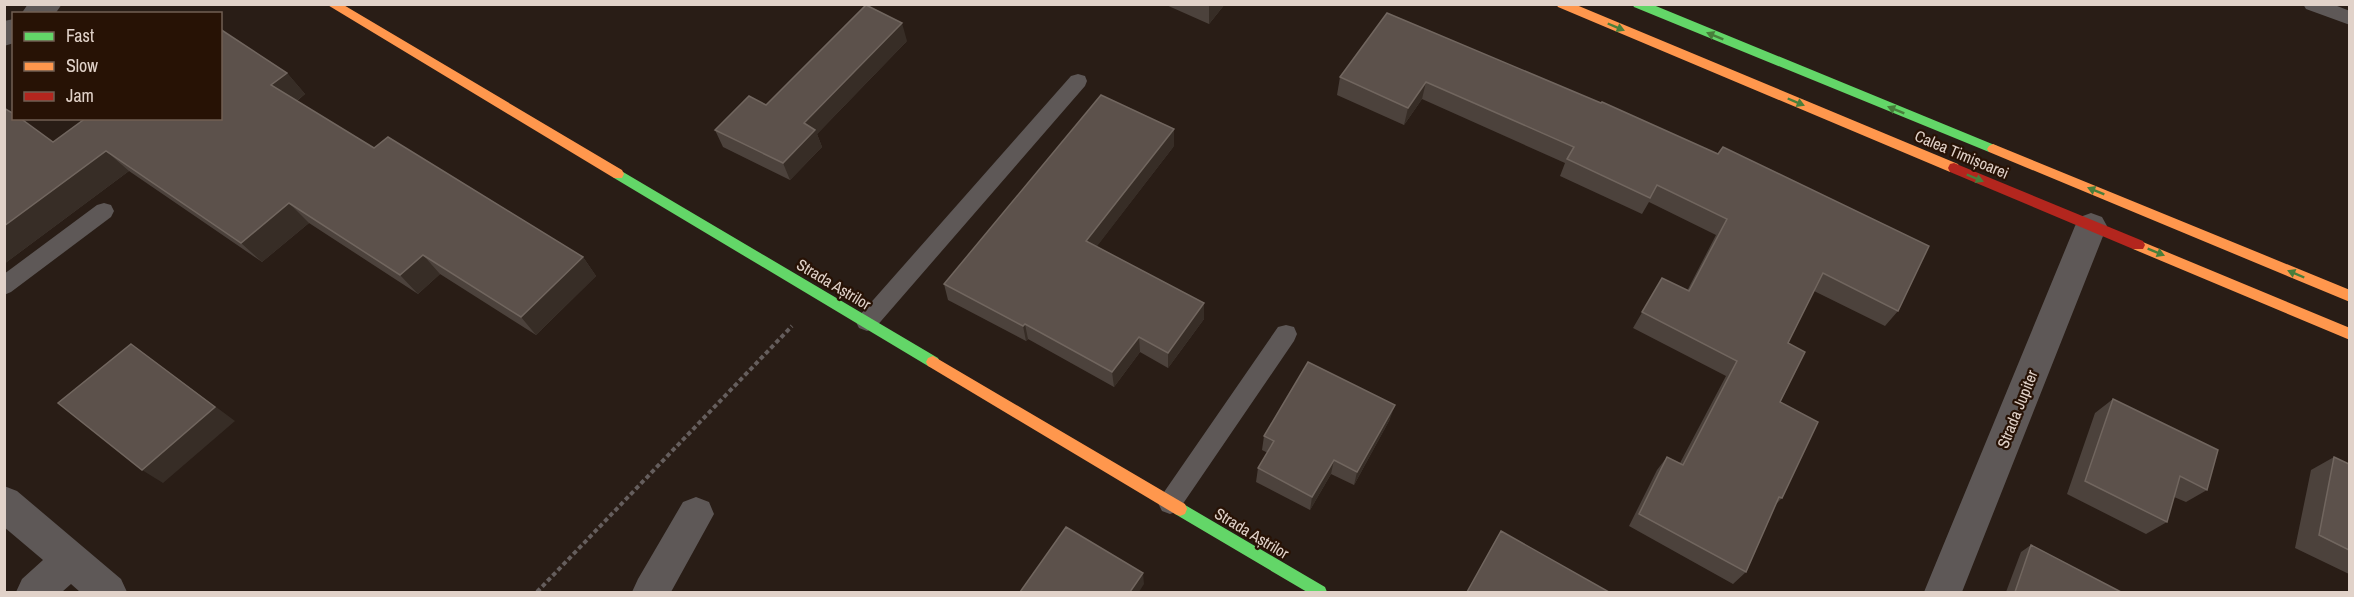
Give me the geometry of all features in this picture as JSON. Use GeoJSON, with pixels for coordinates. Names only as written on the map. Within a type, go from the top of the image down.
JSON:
{"type":"FeatureCollection","features":[{"type":"Feature","properties":{"kind":"main road","name":"Strada Aștrilor"},"geometry":{"type":"LineString","coordinates":[[332,4],[354,9],[821,296],[1320,592]]}},
{"type":"Feature","properties":{"kind":"main road","name":"Calea Timișoarei"},"geometry":{"type":"LineString","coordinates":[[1562,4],[2349,334]]}},
{"type":"Feature","properties":{"kind":"main road","name":"Calea Timișoarei"},"geometry":{"type":"LineString","coordinates":[[1638,4],[2349,296]]}},
{"type":"Feature","properties":{"kind":"street","name":"Strada Jupiter"},"geometry":{"type":"LineString","coordinates":[[1943,592],[2091,226]]}},
{"type":"Feature","properties":{"kind":"street"},"geometry":{"type":"LineString","coordinates":[[4,502],[108,592]]}},
{"type":"Feature","properties":{"kind":"street"},"geometry":{"type":"LineString","coordinates":[[651,592],[696,514]]}},
{"type":"Feature","properties":{"kind":"street"},"geometry":{"type":"LineString","coordinates":[[35,592],[70,560]]}},
{"type":"Feature","properties":{"kind":"lane"},"geometry":{"type":"LineString","coordinates":[[2312,4],[2349,18]]}},
{"type":"Feature","properties":{"kind":"lane"},"geometry":{"type":"LineString","coordinates":[[867,322],[1078,81]]}},
{"type":"Feature","properties":{"kind":"lane"},"geometry":{"type":"LineString","coordinates":[[4,286],[104,211]]}},
{"type":"Feature","properties":{"kind":"lane"},"geometry":{"type":"LineString","coordinates":[[1170,503],[1286,334]]}},
{"type":"Feature","properties":{"kind":"path"},"geometry":{"type":"LineString","coordinates":[[537,592],[821,296]]}},
{"type":"Feature","properties":{"kind":"building"},"geometry":{"type":"Polygon","coordinates":[[[866,5],[902,23],[804,123],[815,130],[783,163],[715,130],[749,96],[766,105],[866,5]]]}},
{"type":"Feature","properties":{"kind":"building"},"geometry":{"type":"Polygon","coordinates":[[[1387,13],[1602,102],[1718,154],[1723,147],[1929,246],[1898,311],[1823,273],[1788,343],[1805,352],[1780,402],[1818,422],[1782,498],[1779,497],[1746,572],[1639,514],[1667,457],[1683,465],[1737,361],[1642,312],[1662,278],[1689,291],[1727,219],[1657,185],[1650,198],[1567,159],[1574,147],[1426,82],[1408,108],[1340,77],[1387,13]]]}},
{"type":"Feature","properties":{"kind":"building"},"geometry":{"type":"Polygon","coordinates":[[[222,30],[287,73],[271,85],[374,148],[388,137],[583,257],[521,317],[423,255],[400,275],[289,203],[241,243],[106,151],[4,226],[4,108],[12,113],[12,120],[23,120],[53,142],[83,120],[222,120],[222,30]]]}},
{"type":"Feature","properties":{"kind":"building"},"geometry":{"type":"Polygon","coordinates":[[[1101,95],[1174,129],[1086,241],[1204,303],[1168,353],[1139,337],[1112,372],[1025,324],[1023,326],[944,284],[1101,95]]]}},
{"type":"Feature","properties":{"kind":"building"},"geometry":{"type":"Polygon","coordinates":[[[131,344],[215,407],[142,470],[58,403],[131,344]]]}},
{"type":"Feature","properties":{"kind":"building"},"geometry":{"type":"Polygon","coordinates":[[[1308,362],[1395,405],[1357,472],[1334,460],[1312,497],[1258,468],[1274,441],[1264,436],[1308,362]]]}},
{"type":"Feature","properties":{"kind":"building"},"geometry":{"type":"Polygon","coordinates":[[[2113,399],[2218,450],[2207,490],[2180,476],[2167,522],[2085,481],[2113,399]]]}},
{"type":"Feature","properties":{"kind":"building"},"geometry":{"type":"Polygon","coordinates":[[[2334,457],[2349,464],[2349,550],[2319,535],[2334,457]]]}},
{"type":"Feature","properties":{"kind":"building"},"geometry":{"type":"Polygon","coordinates":[[[1066,527],[1143,573],[1130,592],[1020,592],[1066,527]]]}},
{"type":"Feature","properties":{"kind":"building"},"geometry":{"type":"Polygon","coordinates":[[[1501,531],[1609,592],[1467,592],[1501,531]]]}},
{"type":"Feature","properties":{"kind":"building"},"geometry":{"type":"Polygon","coordinates":[[[2031,545],[2121,592],[2015,592],[2031,545]]]}},
{"type":"Feature","properties":{"kind":"traffic: fast"},"geometry":{"type":"LineString","coordinates":[[1638,4],[1993,149]]}},
{"type":"Feature","properties":{"kind":"traffic: fast"},"geometry":{"type":"LineString","coordinates":[[618,174],[933,362]]}},
{"type":"Feature","properties":{"kind":"traffic: fast"},"geometry":{"type":"LineString","coordinates":[[1180,509],[1320,592]]}},
{"type":"Feature","properties":{"kind":"traffic: slow"},"geometry":{"type":"LineString","coordinates":[[332,4],[618,174]]}},
{"type":"Feature","properties":{"kind":"traffic: slow"},"geometry":{"type":"LineString","coordinates":[[1562,4],[1954,168]]}},
{"type":"Feature","properties":{"kind":"traffic: slow"},"geometry":{"type":"LineString","coordinates":[[1993,149],[2350,296]]}},
{"type":"Feature","properties":{"kind":"traffic: slow"},"geometry":{"type":"LineString","coordinates":[[2138,245],[2350,334]]}},
{"type":"Feature","properties":{"kind":"traffic: slow"},"geometry":{"type":"LineString","coordinates":[[933,362],[1180,509]]}},
{"type":"Feature","properties":{"kind":"traffic: jam"},"geometry":{"type":"LineString","coordinates":[[1954,168],[2138,245]]}}]}
